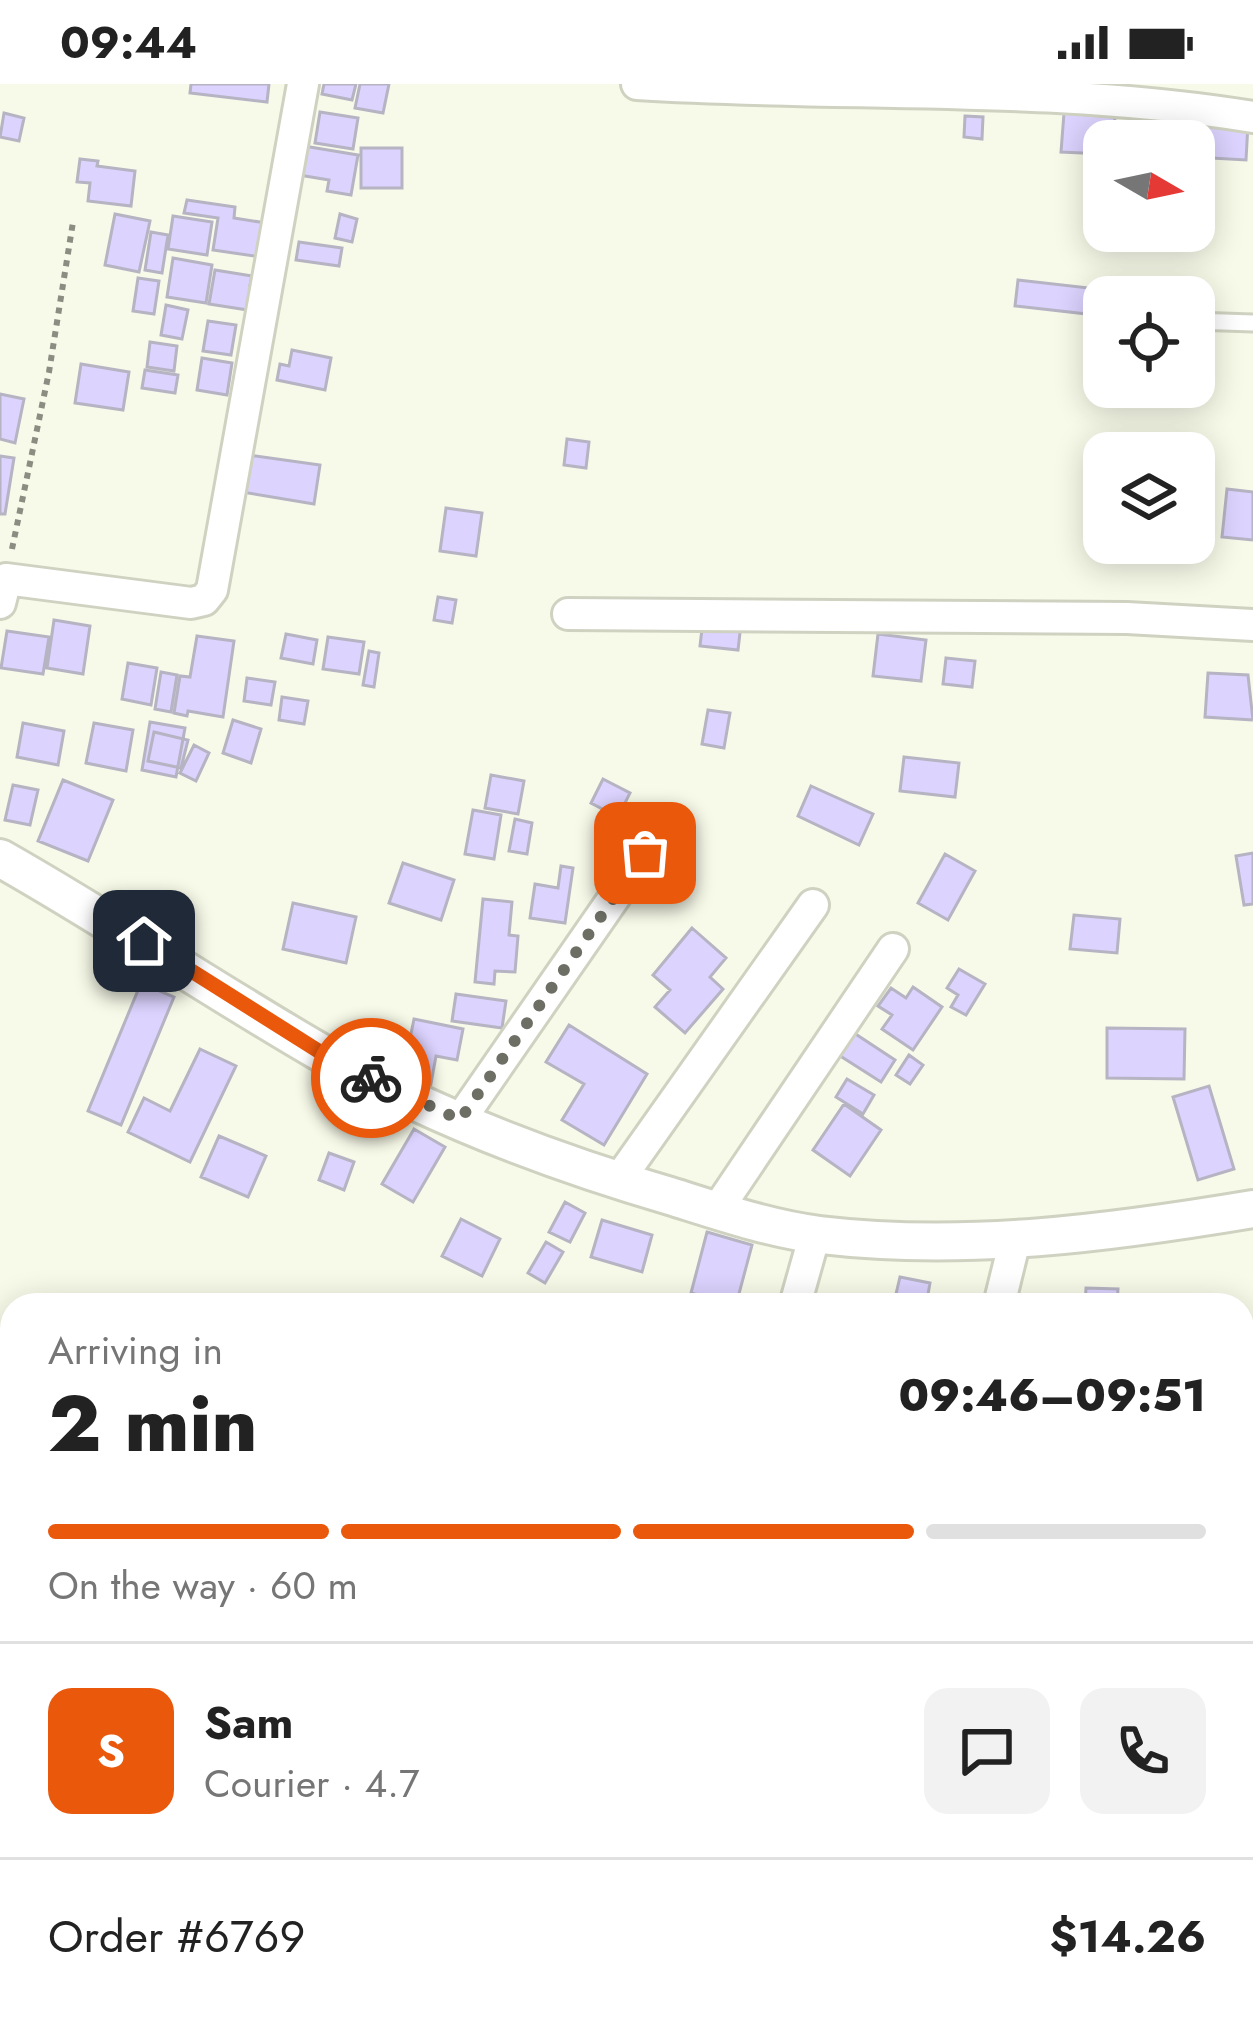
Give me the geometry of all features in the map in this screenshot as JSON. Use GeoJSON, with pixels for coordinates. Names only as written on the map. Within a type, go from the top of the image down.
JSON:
{"type":"FeatureCollection","features":[{"type":"Feature","properties":{"kind":"street"},"geometry":{"type":"LineString","coordinates":[[3,591],[191,603],[212,590],[303,84]]}},
{"type":"Feature","properties":{"kind":"street"},"geometry":{"type":"LineString","coordinates":[[638,84],[1149,102],[1253,117]]}},
{"type":"Feature","properties":{"kind":"street"},"geometry":{"type":"LineString","coordinates":[[568,614],[1126,618],[1253,625]]}},
{"type":"Feature","properties":{"kind":"street"},"geometry":{"type":"LineString","coordinates":[[460,1120],[645,853]]}},
{"type":"Feature","properties":{"kind":"street"},"geometry":{"type":"LineString","coordinates":[[0,858],[109,919],[320,1052],[460,1120],[618,1181],[717,1210],[814,1234],[915,1242],[1015,1240],[1152,1226],[1253,1209]]}},
{"type":"Feature","properties":{"kind":"street"},"geometry":{"type":"LineString","coordinates":[[618,1181],[813,905]]}},
{"type":"Feature","properties":{"kind":"street"},"geometry":{"type":"LineString","coordinates":[[717,1210],[893,949]]}},
{"type":"Feature","properties":{"kind":"street"},"geometry":{"type":"LineString","coordinates":[[798,1293],[814,1234]]}},
{"type":"Feature","properties":{"kind":"street"},"geometry":{"type":"LineString","coordinates":[[1002,1293],[1015,1240]]}},
{"type":"Feature","properties":{"kind":"lane"},"geometry":{"type":"LineString","coordinates":[[1215,322],[1253,323]]}},
{"type":"Feature","properties":{"kind":"path"},"geometry":{"type":"LineString","coordinates":[[3,591],[50,372],[73,222]]}},
{"type":"Feature","properties":{"kind":"building"},"geometry":{"type":"Polygon","coordinates":[[[191,84],[269,84],[267,102],[190,93],[191,84]]]}},
{"type":"Feature","properties":{"kind":"building"},"geometry":{"type":"Polygon","coordinates":[[[324,84],[356,84],[352,100],[322,94],[324,84]]]}},
{"type":"Feature","properties":{"kind":"building"},"geometry":{"type":"Polygon","coordinates":[[[360,84],[389,84],[383,113],[355,108],[360,84]]]}},
{"type":"Feature","properties":{"kind":"building"},"geometry":{"type":"Polygon","coordinates":[[[320,112],[358,118],[353,149],[315,143],[320,112]]]}},
{"type":"Feature","properties":{"kind":"building"},"geometry":{"type":"Polygon","coordinates":[[[4,113],[24,118],[19,141],[0,137],[4,113]]]}},
{"type":"Feature","properties":{"kind":"building"},"geometry":{"type":"Polygon","coordinates":[[[1064,113],[1115,117],[1083,120],[1083,153],[1061,152],[1064,113]]]}},
{"type":"Feature","properties":{"kind":"building"},"geometry":{"type":"Polygon","coordinates":[[[965,116],[983,117],[982,139],[964,137],[965,116]]]}},
{"type":"Feature","properties":{"kind":"building"},"geometry":{"type":"Polygon","coordinates":[[[1215,122],[1248,124],[1246,160],[1215,158],[1215,122]]]}},
{"type":"Feature","properties":{"kind":"building"},"geometry":{"type":"Polygon","coordinates":[[[304,146],[358,155],[351,195],[327,191],[329,180],[299,175],[304,146]]]}},
{"type":"Feature","properties":{"kind":"building"},"geometry":{"type":"Polygon","coordinates":[[[361,148],[402,148],[402,188],[361,188],[361,148]]]}},
{"type":"Feature","properties":{"kind":"building"},"geometry":{"type":"Polygon","coordinates":[[[80,159],[135,171],[131,206],[88,201],[90,183],[77,182],[80,159]]]}},
{"type":"Feature","properties":{"kind":"building"},"geometry":{"type":"Polygon","coordinates":[[[187,200],[235,207],[234,218],[266,223],[261,257],[213,250],[218,218],[184,213],[187,200]]]}},
{"type":"Feature","properties":{"kind":"building"},"geometry":{"type":"Polygon","coordinates":[[[115,214],[150,221],[139,272],[105,265],[115,214]]]}},
{"type":"Feature","properties":{"kind":"building"},"geometry":{"type":"Polygon","coordinates":[[[340,214],[357,219],[352,242],[335,238],[340,214]]]}},
{"type":"Feature","properties":{"kind":"building"},"geometry":{"type":"Polygon","coordinates":[[[173,216],[212,222],[207,255],[168,249],[173,216]]]}},
{"type":"Feature","properties":{"kind":"building"},"geometry":{"type":"Polygon","coordinates":[[[151,232],[168,235],[162,273],[145,270],[151,232]]]}},
{"type":"Feature","properties":{"kind":"building"},"geometry":{"type":"Polygon","coordinates":[[[299,242],[342,248],[339,266],[296,260],[299,242]]]}},
{"type":"Feature","properties":{"kind":"building"},"geometry":{"type":"Polygon","coordinates":[[[173,258],[212,265],[206,303],[167,297],[173,258]]]}},
{"type":"Feature","properties":{"kind":"building"},"geometry":{"type":"Polygon","coordinates":[[[215,270],[252,276],[250,285],[258,286],[254,311],[209,304],[215,270]]]}},
{"type":"Feature","properties":{"kind":"building"},"geometry":{"type":"Polygon","coordinates":[[[138,278],[159,281],[154,314],[133,311],[138,278]]]}},
{"type":"Feature","properties":{"kind":"building"},"geometry":{"type":"Polygon","coordinates":[[[1018,280],[1083,287],[1083,314],[1015,306],[1018,280]]]}},
{"type":"Feature","properties":{"kind":"building"},"geometry":{"type":"Polygon","coordinates":[[[166,305],[188,310],[182,339],[161,335],[166,305]]]}},
{"type":"Feature","properties":{"kind":"building"},"geometry":{"type":"Polygon","coordinates":[[[208,321],[236,325],[231,355],[203,351],[208,321]]]}},
{"type":"Feature","properties":{"kind":"building"},"geometry":{"type":"Polygon","coordinates":[[[150,342],[177,346],[174,371],[147,367],[150,342]]]}},
{"type":"Feature","properties":{"kind":"building"},"geometry":{"type":"Polygon","coordinates":[[[292,350],[331,358],[325,390],[277,380],[280,364],[289,366],[292,350]]]}},
{"type":"Feature","properties":{"kind":"building"},"geometry":{"type":"Polygon","coordinates":[[[202,358],[232,363],[227,395],[197,390],[202,358]]]}},
{"type":"Feature","properties":{"kind":"building"},"geometry":{"type":"Polygon","coordinates":[[[81,364],[129,372],[123,410],[75,403],[81,364]]]}},
{"type":"Feature","properties":{"kind":"building"},"geometry":{"type":"Polygon","coordinates":[[[145,370],[178,375],[175,393],[142,388],[145,370]]]}},
{"type":"Feature","properties":{"kind":"building"},"geometry":{"type":"Polygon","coordinates":[[[0,394],[24,399],[15,443],[0,439],[0,394]]]}},
{"type":"Feature","properties":{"kind":"building"},"geometry":{"type":"Polygon","coordinates":[[[567,439],[589,442],[586,468],[564,465],[567,439]]]}},
{"type":"Feature","properties":{"kind":"building"},"geometry":{"type":"Polygon","coordinates":[[[248,455],[320,465],[314,504],[242,492],[248,455]]]}},
{"type":"Feature","properties":{"kind":"building"},"geometry":{"type":"Polygon","coordinates":[[[0,456],[14,458],[5,514],[0,514],[0,456]]]}},
{"type":"Feature","properties":{"kind":"building"},"geometry":{"type":"Polygon","coordinates":[[[1227,489],[1253,492],[1253,540],[1222,537],[1227,489]]]}},
{"type":"Feature","properties":{"kind":"building"},"geometry":{"type":"Polygon","coordinates":[[[446,508],[482,513],[476,556],[440,551],[446,508]]]}},
{"type":"Feature","properties":{"kind":"building"},"geometry":{"type":"Polygon","coordinates":[[[438,597],[456,600],[452,623],[434,620],[438,597]]]}},
{"type":"Feature","properties":{"kind":"building"},"geometry":{"type":"Polygon","coordinates":[[[54,620],[90,626],[83,674],[47,668],[54,620]]]}},
{"type":"Feature","properties":{"kind":"building"},"geometry":{"type":"Polygon","coordinates":[[[703,620],[741,624],[738,650],[700,646],[703,620]]]}},
{"type":"Feature","properties":{"kind":"building"},"geometry":{"type":"Polygon","coordinates":[[[7,631],[49,637],[43,674],[1,668],[7,631]]]}},
{"type":"Feature","properties":{"kind":"building"},"geometry":{"type":"Polygon","coordinates":[[[286,634],[317,640],[313,664],[281,658],[286,634]]]}},
{"type":"Feature","properties":{"kind":"building"},"geometry":{"type":"Polygon","coordinates":[[[878,634],[926,640],[921,681],[873,676],[878,634]]]}},
{"type":"Feature","properties":{"kind":"building"},"geometry":{"type":"Polygon","coordinates":[[[197,636],[234,641],[223,717],[174,713],[180,676],[190,677],[197,636]]]}},
{"type":"Feature","properties":{"kind":"building"},"geometry":{"type":"Polygon","coordinates":[[[328,637],[364,642],[359,674],[323,669],[328,637]]]}},
{"type":"Feature","properties":{"kind":"building"},"geometry":{"type":"Polygon","coordinates":[[[369,651],[379,653],[374,687],[363,685],[369,651]]]}},
{"type":"Feature","properties":{"kind":"building"},"geometry":{"type":"Polygon","coordinates":[[[946,658],[975,661],[972,687],[943,684],[946,658]]]}},
{"type":"Feature","properties":{"kind":"building"},"geometry":{"type":"Polygon","coordinates":[[[128,663],[157,668],[151,705],[122,699],[128,663]]]}},
{"type":"Feature","properties":{"kind":"building"},"geometry":{"type":"Polygon","coordinates":[[[161,672],[177,675],[171,712],[155,709],[161,672]]]}},
{"type":"Feature","properties":{"kind":"building"},"geometry":{"type":"Polygon","coordinates":[[[1208,673],[1248,675],[1253,720],[1205,717],[1208,673]]]}},
{"type":"Feature","properties":{"kind":"building"},"geometry":{"type":"Polygon","coordinates":[[[247,678],[275,682],[271,705],[244,701],[247,678]]]}},
{"type":"Feature","properties":{"kind":"building"},"geometry":{"type":"Polygon","coordinates":[[[282,697],[308,701],[304,724],[279,720],[282,697]]]}},
{"type":"Feature","properties":{"kind":"building"},"geometry":{"type":"Polygon","coordinates":[[[708,710],[730,713],[724,748],[702,744],[708,710]]]}},
{"type":"Feature","properties":{"kind":"building"},"geometry":{"type":"Polygon","coordinates":[[[233,720],[261,729],[251,763],[223,753],[233,720]]]}},
{"type":"Feature","properties":{"kind":"building"},"geometry":{"type":"Polygon","coordinates":[[[150,722],[185,728],[176,777],[142,770],[150,722]]]}},
{"type":"Feature","properties":{"kind":"building"},"geometry":{"type":"Polygon","coordinates":[[[23,723],[64,731],[58,765],[17,757],[23,723]]]}},
{"type":"Feature","properties":{"kind":"building"},"geometry":{"type":"Polygon","coordinates":[[[94,723],[133,730],[126,771],[86,763],[94,723]]]}},
{"type":"Feature","properties":{"kind":"building"},"geometry":{"type":"Polygon","coordinates":[[[154,732],[188,740],[181,768],[148,761],[154,732]]]}},
{"type":"Feature","properties":{"kind":"building"},"geometry":{"type":"Polygon","coordinates":[[[194,745],[209,753],[196,781],[180,773],[194,745]]]}},
{"type":"Feature","properties":{"kind":"building"},"geometry":{"type":"Polygon","coordinates":[[[904,757],[959,763],[955,797],[900,791],[904,757]]]}},
{"type":"Feature","properties":{"kind":"building"},"geometry":{"type":"Polygon","coordinates":[[[491,775],[524,781],[518,814],[485,808],[491,775]]]}},
{"type":"Feature","properties":{"kind":"building"},"geometry":{"type":"Polygon","coordinates":[[[603,779],[630,793],[618,817],[591,803],[603,779]]]}},
{"type":"Feature","properties":{"kind":"building"},"geometry":{"type":"Polygon","coordinates":[[[63,780],[113,800],[88,861],[38,841],[63,780]]]}},
{"type":"Feature","properties":{"kind":"building"},"geometry":{"type":"Polygon","coordinates":[[[13,785],[38,790],[30,825],[5,820],[13,785]]]}},
{"type":"Feature","properties":{"kind":"building"},"geometry":{"type":"Polygon","coordinates":[[[811,786],[873,814],[859,845],[798,816],[811,786]]]}},
{"type":"Feature","properties":{"kind":"building"},"geometry":{"type":"Polygon","coordinates":[[[473,810],[501,815],[494,859],[465,854],[473,810]]]}},
{"type":"Feature","properties":{"kind":"building"},"geometry":{"type":"Polygon","coordinates":[[[515,819],[532,823],[527,854],[509,851],[515,819]]]}},
{"type":"Feature","properties":{"kind":"building"},"geometry":{"type":"Polygon","coordinates":[[[1253,853],[1253,904],[1244,905],[1236,856],[1253,853]]]}},
{"type":"Feature","properties":{"kind":"building"},"geometry":{"type":"Polygon","coordinates":[[[945,854],[975,871],[948,920],[918,903],[945,854]]]}},
{"type":"Feature","properties":{"kind":"building"},"geometry":{"type":"Polygon","coordinates":[[[403,863],[454,880],[441,920],[389,903],[403,863]]]}},
{"type":"Feature","properties":{"kind":"building"},"geometry":{"type":"Polygon","coordinates":[[[561,866],[573,868],[565,923],[530,918],[535,884],[558,888],[561,866]]]}},
{"type":"Feature","properties":{"kind":"building"},"geometry":{"type":"Polygon","coordinates":[[[483,899],[512,902],[509,935],[518,936],[515,972],[495,971],[494,984],[475,982],[483,899]]]}},
{"type":"Feature","properties":{"kind":"building"},"geometry":{"type":"Polygon","coordinates":[[[293,903],[356,917],[346,963],[283,949],[293,903]]]}},
{"type":"Feature","properties":{"kind":"building"},"geometry":{"type":"Polygon","coordinates":[[[1074,915],[1120,919],[1117,953],[1070,949],[1074,915]]]}},
{"type":"Feature","properties":{"kind":"building"},"geometry":{"type":"Polygon","coordinates":[[[692,928],[726,958],[710,977],[723,989],[685,1033],[655,1007],[670,990],[653,975],[692,928]]]}},
{"type":"Feature","properties":{"kind":"building"},"geometry":{"type":"Polygon","coordinates":[[[959,969],[985,984],[966,1015],[951,1007],[958,995],[947,988],[959,969]]]}},
{"type":"Feature","properties":{"kind":"building"},"geometry":{"type":"Polygon","coordinates":[[[141,983],[174,997],[121,1125],[88,1111],[141,983]]]}},
{"type":"Feature","properties":{"kind":"building"},"geometry":{"type":"Polygon","coordinates":[[[913,987],[942,1007],[913,1050],[882,1029],[892,1015],[878,1006],[891,988],[906,998],[913,987]]]}},
{"type":"Feature","properties":{"kind":"building"},"geometry":{"type":"Polygon","coordinates":[[[456,994],[506,1001],[502,1028],[452,1021],[456,994]]]}},
{"type":"Feature","properties":{"kind":"building"},"geometry":{"type":"Polygon","coordinates":[[[414,1019],[463,1029],[457,1060],[436,1056],[430,1089],[401,1083],[414,1019]]]}},
{"type":"Feature","properties":{"kind":"building"},"geometry":{"type":"Polygon","coordinates":[[[569,1025],[647,1074],[604,1145],[562,1120],[584,1084],[546,1062],[569,1025]]]}},
{"type":"Feature","properties":{"kind":"building"},"geometry":{"type":"Polygon","coordinates":[[[1107,1028],[1185,1029],[1184,1079],[1107,1078],[1107,1028]]]}},
{"type":"Feature","properties":{"kind":"building"},"geometry":{"type":"Polygon","coordinates":[[[848,1029],[895,1060],[881,1082],[834,1052],[848,1029]]]}},
{"type":"Feature","properties":{"kind":"building"},"geometry":{"type":"Polygon","coordinates":[[[200,1049],[236,1066],[190,1162],[128,1132],[144,1098],[170,1111],[200,1049]]]}},
{"type":"Feature","properties":{"kind":"building"},"geometry":{"type":"Polygon","coordinates":[[[909,1055],[923,1065],[910,1084],[896,1075],[909,1055]]]}},
{"type":"Feature","properties":{"kind":"building"},"geometry":{"type":"Polygon","coordinates":[[[847,1079],[874,1095],[863,1114],[836,1097],[847,1079]]]}},
{"type":"Feature","properties":{"kind":"building"},"geometry":{"type":"Polygon","coordinates":[[[1209,1086],[1234,1169],[1198,1180],[1173,1097],[1209,1086]]]}},
{"type":"Feature","properties":{"kind":"building"},"geometry":{"type":"Polygon","coordinates":[[[844,1104],[881,1130],[850,1176],[813,1150],[844,1104]]]}},
{"type":"Feature","properties":{"kind":"building"},"geometry":{"type":"Polygon","coordinates":[[[414,1129],[445,1147],[413,1202],[382,1184],[414,1129]]]}},
{"type":"Feature","properties":{"kind":"building"},"geometry":{"type":"Polygon","coordinates":[[[219,1136],[266,1156],[248,1197],[201,1177],[219,1136]]]}},
{"type":"Feature","properties":{"kind":"building"},"geometry":{"type":"Polygon","coordinates":[[[329,1153],[354,1162],[344,1190],[319,1180],[329,1153]]]}},
{"type":"Feature","properties":{"kind":"building"},"geometry":{"type":"Polygon","coordinates":[[[565,1202],[585,1213],[570,1242],[549,1232],[565,1202]]]}},
{"type":"Feature","properties":{"kind":"building"},"geometry":{"type":"Polygon","coordinates":[[[461,1219],[500,1239],[482,1276],[442,1256],[461,1219]]]}},
{"type":"Feature","properties":{"kind":"building"},"geometry":{"type":"Polygon","coordinates":[[[602,1220],[652,1235],[642,1272],[591,1257],[602,1220]]]}},
{"type":"Feature","properties":{"kind":"building"},"geometry":{"type":"Polygon","coordinates":[[[707,1232],[752,1245],[739,1293],[691,1293],[707,1232]]]}},
{"type":"Feature","properties":{"kind":"building"},"geometry":{"type":"Polygon","coordinates":[[[546,1242],[563,1252],[545,1283],[528,1273],[546,1242]]]}},
{"type":"Feature","properties":{"kind":"building"},"geometry":{"type":"Polygon","coordinates":[[[900,1277],[930,1283],[928,1293],[896,1293],[900,1277]]]}},
{"type":"Feature","properties":{"kind":"building"},"geometry":{"type":"Polygon","coordinates":[[[1086,1288],[1118,1289],[1118,1293],[1086,1293],[1086,1288]]]}},
{"type":"Feature","properties":{"kind":"way so far"},"geometry":{"type":"LineString","coordinates":[[371,1078],[460,1120],[645,853]]}},
{"type":"Feature","properties":{"kind":"route"},"geometry":{"type":"LineString","coordinates":[[144,941],[320,1052],[371,1078]]}}]}
